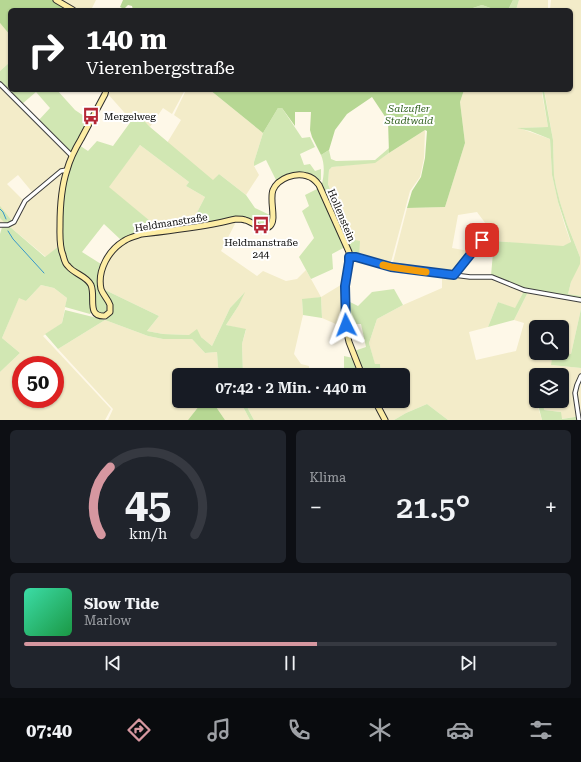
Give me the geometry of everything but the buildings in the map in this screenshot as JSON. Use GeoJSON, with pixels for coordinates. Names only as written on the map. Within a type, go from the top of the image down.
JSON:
{"type":"FeatureCollection","features":[{"type":"Feature","properties":{"kind":"main road"},"geometry":{"type":"LineString","coordinates":[[56,0],[70,8]]}},
{"type":"Feature","properties":{"kind":"main road","name":"Heldmanstraße"},"geometry":{"type":"LineString","coordinates":[[106,92],[72,156],[63,185],[61,201],[60,236],[62,254],[68,266],[87,280],[91,285],[94,310],[96,314],[105,316],[110,312],[110,305],[103,293],[100,281],[104,264],[109,255],[125,240],[142,234],[220,223],[237,219],[246,220],[260,227],[268,227],[273,221],[271,199],[273,190]]}},
{"type":"Feature","properties":{"kind":"main road","name":"Hollenstein"},"geometry":{"type":"LineString","coordinates":[[273,190],[281,181],[297,174],[308,176],[322,189],[349,252],[345,286],[346,329],[349,342],[359,368]]}},
{"type":"Feature","properties":{"kind":"main road"},"geometry":{"type":"LineString","coordinates":[[379,408],[385,420]]}},
{"type":"Feature","properties":{"kind":"street"},"geometry":{"type":"LineString","coordinates":[[0,84],[72,156]]}},
{"type":"Feature","properties":{"kind":"street"},"geometry":{"type":"LineString","coordinates":[[0,225],[8,226],[14,222],[25,201],[61,171],[67,170]]}},
{"type":"Feature","properties":{"kind":"street"},"geometry":{"type":"LineString","coordinates":[[454,275],[482,240]]}},
{"type":"Feature","properties":{"kind":"street"},"geometry":{"type":"LineString","coordinates":[[349,257],[356,257],[391,267],[470,277],[492,277],[524,290],[581,300]]}},
{"type":"Feature","properties":{"kind":"street"},"geometry":{"type":"LineString","coordinates":[[579,420],[576,393],[577,385],[581,376]]}},
{"type":"Feature","properties":{"kind":"shaded area"},"geometry":{"type":"Polygon","coordinates":[[[58,0],[96,0],[92,8],[72,8],[58,0]]]}},
{"type":"Feature","properties":{"kind":"shaded area"},"geometry":{"type":"Polygon","coordinates":[[[519,0],[548,0],[548,8],[517,8],[519,0]]]}},
{"type":"Feature","properties":{"kind":"shaded area"},"geometry":{"type":"Polygon","coordinates":[[[551,0],[581,0],[581,296],[568,294],[580,257],[567,224],[556,186],[554,175],[553,140],[544,92],[573,92],[573,8],[550,8],[551,0]]]}},
{"type":"Feature","properties":{"kind":"shaded area"},"geometry":{"type":"Polygon","coordinates":[[[0,23],[8,33],[8,64],[0,71],[0,23]]]}},
{"type":"Feature","properties":{"kind":"shaded area"},"geometry":{"type":"Polygon","coordinates":[[[0,86],[70,157],[66,167],[33,193],[18,175],[7,184],[24,201],[14,221],[5,225],[0,224],[0,86]]]}},
{"type":"Feature","properties":{"kind":"shaded area"},"geometry":{"type":"Polygon","coordinates":[[[184,92],[172,114],[163,108],[150,127],[137,113],[131,120],[107,93],[184,92]]]}},
{"type":"Feature","properties":{"kind":"shaded area"},"geometry":{"type":"Polygon","coordinates":[[[185,92],[212,92],[263,133],[254,162],[254,166],[259,175],[246,195],[219,174],[213,181],[167,143],[181,120],[174,115],[185,92]]]}},
{"type":"Feature","properties":{"kind":"shaded area"},"geometry":{"type":"Polygon","coordinates":[[[463,92],[542,92],[548,127],[519,128],[550,139],[552,175],[558,202],[571,243],[563,246],[554,246],[494,241],[485,238],[486,224],[477,212],[458,215],[452,248],[469,251],[451,273],[392,266],[407,208],[445,207],[465,143],[460,102],[463,92]]]}},
{"type":"Feature","properties":{"kind":"shaded area"},"geometry":{"type":"Polygon","coordinates":[[[425,130],[424,158],[420,177],[410,191],[390,266],[359,257],[349,240],[328,184],[329,170],[332,167],[375,162],[425,130]]]}},
{"type":"Feature","properties":{"kind":"shaded area"},"geometry":{"type":"Polygon","coordinates":[[[140,145],[189,182],[186,186],[205,197],[190,226],[161,230],[108,187],[140,145]]]}},
{"type":"Feature","properties":{"kind":"shaded area"},"geometry":{"type":"Polygon","coordinates":[[[61,172],[64,173],[59,246],[46,257],[9,226],[26,202],[61,172]]]}},
{"type":"Feature","properties":{"kind":"shaded area"},"geometry":{"type":"Polygon","coordinates":[[[237,220],[221,251],[257,276],[263,271],[286,281],[297,279],[306,270],[321,297],[302,300],[303,315],[294,354],[301,364],[309,366],[309,368],[243,368],[242,344],[246,330],[226,325],[239,305],[244,293],[230,308],[212,346],[201,337],[163,334],[147,331],[159,316],[103,289],[102,282],[103,273],[110,256],[120,246],[134,238],[237,220]]]}},
{"type":"Feature","properties":{"kind":"shaded area"},"geometry":{"type":"Polygon","coordinates":[[[442,274],[492,278],[524,291],[515,309],[498,302],[488,327],[469,332],[476,360],[516,351],[524,323],[514,320],[528,292],[581,302],[581,309],[571,354],[569,355],[569,320],[529,320],[529,360],[560,360],[551,365],[581,368],[581,416],[561,419],[561,412],[544,410],[544,408],[569,408],[569,368],[529,368],[529,408],[538,408],[542,420],[448,420],[427,404],[394,420],[387,420],[382,410],[385,408],[410,408],[410,368],[380,368],[380,364],[375,365],[369,343],[377,319],[403,305],[442,288],[442,274]]]}},
{"type":"Feature","properties":{"kind":"shaded area"},"geometry":{"type":"Polygon","coordinates":[[[344,283],[345,328],[322,318],[321,297],[344,283]]]}},
{"type":"Feature","properties":{"kind":"shaded area"},"geometry":{"type":"Polygon","coordinates":[[[41,285],[54,288],[67,298],[62,323],[43,336],[62,356],[17,356],[20,353],[2,338],[19,297],[26,301],[41,285]]]}},
{"type":"Feature","properties":{"kind":"shaded area"},"geometry":{"type":"Polygon","coordinates":[[[105,320],[148,336],[163,339],[192,339],[205,353],[217,352],[218,368],[172,368],[172,408],[197,408],[188,420],[108,420],[113,409],[58,349],[105,320]]]}},
{"type":"Feature","properties":{"kind":"shaded area"},"geometry":{"type":"Polygon","coordinates":[[[64,359],[111,409],[105,420],[0,420],[0,372],[12,361],[12,408],[64,408],[64,359]]]}},
{"type":"Feature","properties":{"kind":"shaded area"},"geometry":{"type":"Polygon","coordinates":[[[217,408],[244,408],[250,420],[225,420],[217,408]]]}},
{"type":"Feature","properties":{"kind":"shaded area"},"geometry":{"type":"Polygon","coordinates":[[[376,408],[383,420],[254,420],[248,409],[376,408]]]}},
{"type":"Feature","properties":{"kind":"green space"},"geometry":{"type":"Polygon","coordinates":[[[0,0],[54,0],[68,8],[8,8],[8,33],[0,23],[0,0]]]}},
{"type":"Feature","properties":{"kind":"green space"},"geometry":{"type":"Polygon","coordinates":[[[123,0],[513,0],[509,8],[490,8],[482,5],[473,8],[132,8],[132,6],[128,5],[125,8],[120,7],[123,0]]]}},
{"type":"Feature","properties":{"kind":"green space"},"geometry":{"type":"Polygon","coordinates":[[[513,0],[519,0],[517,8],[509,8],[513,0]]]}},
{"type":"Feature","properties":{"kind":"green space"},"geometry":{"type":"Polygon","coordinates":[[[482,5],[490,8],[473,8],[482,5]]]}},
{"type":"Feature","properties":{"kind":"green space"},"geometry":{"type":"Polygon","coordinates":[[[8,64],[8,89],[0,81],[0,71],[8,64]]]}},
{"type":"Feature","properties":{"kind":"green space"},"geometry":{"type":"Polygon","coordinates":[[[11,92],[36,92],[22,104],[11,92]]]}},
{"type":"Feature","properties":{"kind":"green space"},"geometry":{"type":"Polygon","coordinates":[[[36,92],[59,92],[75,110],[90,120],[71,154],[38,121],[50,108],[36,92]]]}},
{"type":"Feature","properties":{"kind":"green space","name":"Salzufler Stadtwald"},"geometry":{"type":"Polygon","coordinates":[[[212,92],[463,92],[460,102],[465,143],[445,207],[407,208],[412,191],[421,177],[425,158],[427,131],[425,130],[389,153],[388,121],[372,97],[347,114],[335,130],[329,150],[321,155],[310,130],[311,112],[295,112],[295,126],[282,108],[278,108],[263,133],[212,92]]]}},
{"type":"Feature","properties":{"kind":"green space"},"geometry":{"type":"Polygon","coordinates":[[[542,92],[544,92],[553,140],[554,175],[556,186],[567,224],[580,257],[580,264],[571,282],[568,294],[581,296],[581,302],[528,292],[514,320],[488,327],[498,302],[515,308],[524,291],[491,276],[494,241],[563,246],[571,242],[558,202],[552,175],[550,139],[530,131],[517,128],[548,127],[542,92]]]}},
{"type":"Feature","properties":{"kind":"green space"},"geometry":{"type":"Polygon","coordinates":[[[278,108],[282,108],[302,138],[310,137],[315,147],[300,154],[304,165],[310,164],[315,171],[321,169],[321,180],[319,181],[303,173],[277,182],[266,160],[254,166],[263,133],[278,108]]]}},
{"type":"Feature","properties":{"kind":"green space"},"geometry":{"type":"Polygon","coordinates":[[[137,113],[150,127],[213,180],[219,174],[246,195],[255,208],[272,216],[270,224],[265,226],[261,226],[246,218],[190,226],[205,197],[186,186],[189,182],[140,145],[109,187],[161,230],[121,240],[104,224],[82,252],[101,264],[99,277],[100,285],[108,306],[105,314],[100,315],[95,309],[94,290],[69,265],[63,253],[61,236],[65,186],[72,161],[79,145],[88,151],[97,141],[113,146],[137,113]]]}},
{"type":"Feature","properties":{"kind":"green space"},"geometry":{"type":"Polygon","coordinates":[[[389,148],[389,153],[375,163],[332,167],[329,170],[328,184],[349,239],[360,241],[359,257],[351,255],[322,184],[324,170],[321,155],[329,150],[331,159],[336,161],[375,160],[389,148]]]}},
{"type":"Feature","properties":{"kind":"green space"},"geometry":{"type":"Polygon","coordinates":[[[319,188],[345,247],[332,254],[333,269],[311,279],[299,257],[314,238],[302,211],[309,206],[305,195],[319,188]]]}},
{"type":"Feature","properties":{"kind":"green space"},"geometry":{"type":"Polygon","coordinates":[[[0,206],[12,221],[6,224],[0,218],[0,206]]]}},
{"type":"Feature","properties":{"kind":"green space"},"geometry":{"type":"Polygon","coordinates":[[[9,226],[45,257],[59,246],[67,267],[87,281],[90,286],[92,311],[90,314],[65,307],[67,298],[54,288],[41,285],[26,301],[19,298],[2,338],[20,353],[17,356],[12,356],[12,361],[0,372],[0,234],[2,227],[9,226]]]}},
{"type":"Feature","properties":{"kind":"green space"},"geometry":{"type":"Polygon","coordinates":[[[103,289],[159,316],[147,331],[163,334],[189,335],[197,329],[201,337],[212,346],[230,308],[245,292],[239,305],[226,325],[246,329],[242,344],[243,368],[218,368],[217,352],[205,353],[192,339],[163,339],[148,336],[105,320],[109,317],[111,312],[103,289]]]}},
{"type":"Feature","properties":{"kind":"green space"},"geometry":{"type":"Polygon","coordinates":[[[394,289],[403,305],[377,319],[369,343],[375,364],[380,364],[380,368],[362,368],[354,351],[366,347],[361,324],[347,324],[346,300],[358,306],[372,292],[394,289]]]}},
{"type":"Feature","properties":{"kind":"green space"},"geometry":{"type":"Polygon","coordinates":[[[321,297],[322,318],[303,315],[302,299],[321,297]]]}},
{"type":"Feature","properties":{"kind":"green space"},"geometry":{"type":"Polygon","coordinates":[[[581,309],[581,368],[551,365],[552,360],[569,360],[569,354],[571,354],[581,309]]]}},
{"type":"Feature","properties":{"kind":"green space"},"geometry":{"type":"Polygon","coordinates":[[[65,310],[105,320],[58,349],[45,334],[62,323],[65,310]]]}},
{"type":"Feature","properties":{"kind":"green space"},"geometry":{"type":"Polygon","coordinates":[[[344,356],[353,358],[358,368],[344,368],[344,356]]]}},
{"type":"Feature","properties":{"kind":"green space"},"geometry":{"type":"Polygon","coordinates":[[[427,404],[448,420],[394,420],[406,413],[427,404]]]}},
{"type":"Feature","properties":{"kind":"green space"},"geometry":{"type":"Polygon","coordinates":[[[197,408],[217,408],[225,420],[188,420],[197,408]]]}},
{"type":"Feature","properties":{"kind":"green space"},"geometry":{"type":"Polygon","coordinates":[[[244,408],[248,408],[254,420],[250,420],[244,408]]]}},
{"type":"Feature","properties":{"kind":"green space"},"geometry":{"type":"Polygon","coordinates":[[[539,408],[561,412],[562,419],[581,416],[581,420],[542,420],[539,408]]]}},
{"type":"Feature","properties":{"kind":"waterway"},"geometry":{"type":"LineString","coordinates":[[0,209],[6,219]]}},
{"type":"Feature","properties":{"kind":"waterway"},"geometry":{"type":"LineString","coordinates":[[8,231],[13,239],[44,273]]}},
{"type":"Feature","properties":{"kind":"slow traffic"},"geometry":{"type":"LineString","coordinates":[[383,265],[426,272]]}},
{"type":"Feature","properties":{"kind":"place","name":"Mergelweg"},"geometry":{"type":"Point","coordinates":[91,116]}},
{"type":"Feature","properties":{"kind":"place","name":"Heldmanstraße 244"},"geometry":{"type":"Point","coordinates":[261,225]}},
{"type":"Feature","properties":{"kind":"route"},"geometry":{"type":"LineString","coordinates":[[346,325],[345,286],[349,257],[356,257],[391,267],[454,275],[482,240]]}}]}
